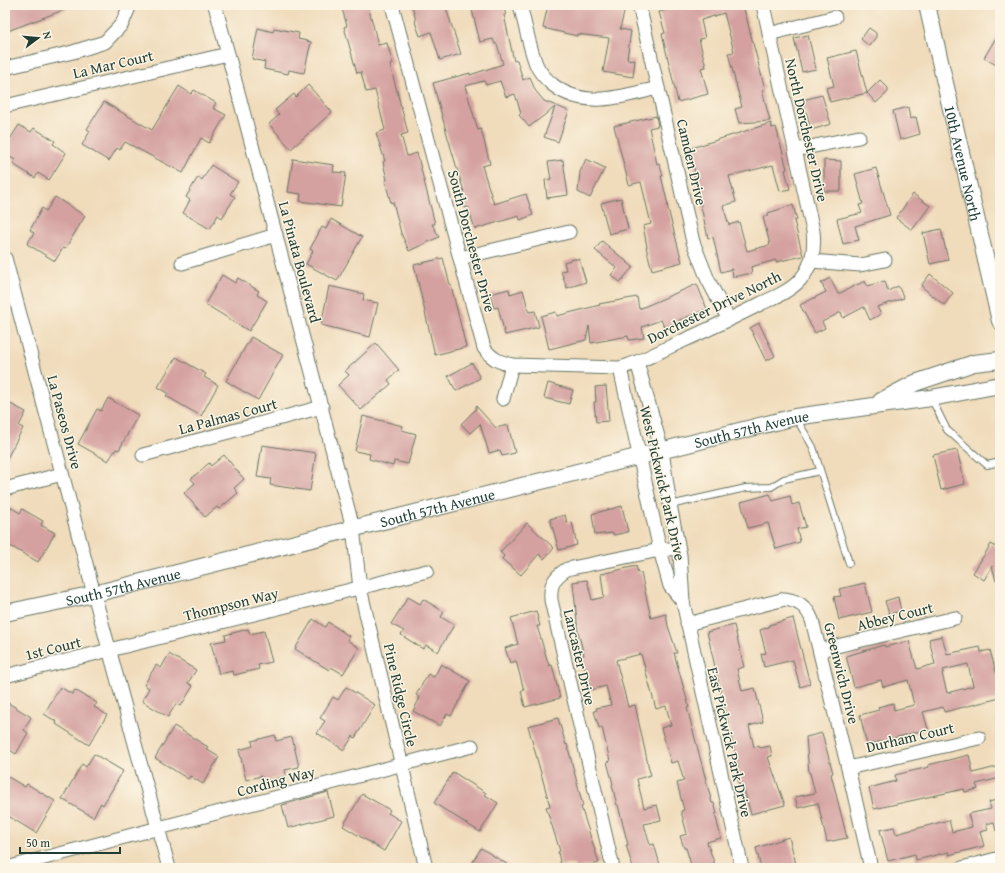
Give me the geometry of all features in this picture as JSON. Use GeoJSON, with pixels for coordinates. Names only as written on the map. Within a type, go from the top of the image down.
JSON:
{"type":"FeatureCollection","features":[{"type":"Feature","properties":{"kind":"street"},"geometry":{"type":"LineString","coordinates":[[5,68],[74,52],[105,42],[122,24],[130,5]]}},
{"type":"Feature","properties":{"kind":"street","name":"La Pinata Boulevard"},"geometry":{"type":"LineString","coordinates":[[215,5],[353,528]]}},
{"type":"Feature","properties":{"kind":"street","name":"South Dorchester Drive"},"geometry":{"type":"LineString","coordinates":[[392,5],[484,348],[489,356],[497,361],[512,365],[620,368]]}},
{"type":"Feature","properties":{"kind":"street"},"geometry":{"type":"LineString","coordinates":[[520,5],[536,65],[542,74],[558,89],[578,98],[599,100],[658,88]]}},
{"type":"Feature","properties":{"kind":"street","name":"Camden Drive"},"geometry":{"type":"LineString","coordinates":[[639,5],[693,242],[708,280],[729,320]]}},
{"type":"Feature","properties":{"kind":"street","name":"North Dorchester Drive"},"geometry":{"type":"LineString","coordinates":[[762,5],[813,231],[814,251],[811,261]]}},
{"type":"Feature","properties":{"kind":"street","name":"10th Avenue North"},"geometry":{"type":"LineString","coordinates":[[927,5],[1000,321]]}},
{"type":"Feature","properties":{"kind":"street"},"geometry":{"type":"LineString","coordinates":[[769,34],[835,17]]}},
{"type":"Feature","properties":{"kind":"street","name":"La Mar Court"},"geometry":{"type":"LineString","coordinates":[[5,106],[228,54]]}},
{"type":"Feature","properties":{"kind":"street"},"geometry":{"type":"LineString","coordinates":[[795,150],[859,137]]}},
{"type":"Feature","properties":{"kind":"street"},"geometry":{"type":"LineString","coordinates":[[460,258],[570,232]]}},
{"type":"Feature","properties":{"kind":"street"},"geometry":{"type":"LineString","coordinates":[[182,263],[276,235]]}},
{"type":"Feature","properties":{"kind":"street","name":"La Paseos Drive"},"geometry":{"type":"LineString","coordinates":[[5,258],[9,292],[62,474],[94,594]]}},
{"type":"Feature","properties":{"kind":"street"},"geometry":{"type":"LineString","coordinates":[[811,261],[860,265],[885,260]]}},
{"type":"Feature","properties":{"kind":"street","name":"Dorchester Drive North"},"geometry":{"type":"LineString","coordinates":[[620,368],[729,320],[793,287],[806,272],[811,261]]}},
{"type":"Feature","properties":{"kind":"street","name":"South 57th Avenue"},"geometry":{"type":"LineString","coordinates":[[871,407],[915,383],[974,363],[1000,360]]}},
{"type":"Feature","properties":{"kind":"street","name":"West Pickwick Park Drive"},"geometry":{"type":"LineString","coordinates":[[636,362],[662,451],[678,548],[683,602],[687,624]]}},
{"type":"Feature","properties":{"kind":"street"},"geometry":{"type":"LineString","coordinates":[[503,399],[512,365]]}},
{"type":"Feature","properties":{"kind":"street","name":"West Pickwick Park Drive"},"geometry":{"type":"LineString","coordinates":[[620,368],[660,550],[670,586],[683,602]]}},
{"type":"Feature","properties":{"kind":"street","name":"South 57th Avenue"},"geometry":{"type":"LineString","coordinates":[[5,613],[94,594],[795,417],[931,398],[1000,385]]}},
{"type":"Feature","properties":{"kind":"street","name":"La Palmas Court"},"geometry":{"type":"LineString","coordinates":[[143,455],[322,407]]}},
{"type":"Feature","properties":{"kind":"street"},"geometry":{"type":"LineString","coordinates":[[5,489],[62,474]]}},
{"type":"Feature","properties":{"kind":"street","name":"Pine Ridge Circle"},"geometry":{"type":"LineString","coordinates":[[353,528],[360,588],[426,868]]}},
{"type":"Feature","properties":{"kind":"street","name":"Lancaster Drive"},"geometry":{"type":"LineString","coordinates":[[613,868],[551,600],[551,590],[553,581],[567,569],[660,550],[678,548]]}},
{"type":"Feature","properties":{"kind":"street","name":"Thompson Way"},"geometry":{"type":"LineString","coordinates":[[109,650],[427,571]]}},
{"type":"Feature","properties":{"kind":"street"},"geometry":{"type":"LineString","coordinates":[[94,594],[169,868]]}},
{"type":"Feature","properties":{"kind":"street","name":"Greenwich Drive"},"geometry":{"type":"LineString","coordinates":[[687,624],[785,599],[794,600],[802,604],[809,611],[820,650],[871,868]]}},
{"type":"Feature","properties":{"kind":"street","name":"Abbey Court"},"geometry":{"type":"LineString","coordinates":[[820,650],[955,618]]}},
{"type":"Feature","properties":{"kind":"street","name":"East Pickwick Park Drive"},"geometry":{"type":"LineString","coordinates":[[687,624],[742,868]]}},
{"type":"Feature","properties":{"kind":"street","name":"1st Court"},"geometry":{"type":"LineString","coordinates":[[5,676],[109,650]]}},
{"type":"Feature","properties":{"kind":"street","name":"Durham Court"},"geometry":{"type":"LineString","coordinates":[[848,768],[979,738]]}},
{"type":"Feature","properties":{"kind":"street","name":"Cording Way"},"geometry":{"type":"LineString","coordinates":[[14,866],[472,746]]}},
{"type":"Feature","properties":{"kind":"street"},"geometry":{"type":"LineString","coordinates":[[962,868],[1000,858]]}},
{"type":"Feature","properties":{"kind":"lane"},"geometry":{"type":"LineString","coordinates":[[931,398],[947,430],[987,465],[1000,462]]}},
{"type":"Feature","properties":{"kind":"lane"},"geometry":{"type":"LineString","coordinates":[[795,417],[812,447],[849,562]]}},
{"type":"Feature","properties":{"kind":"lane"},"geometry":{"type":"LineString","coordinates":[[670,505],[746,488],[771,487],[784,479],[820,471]]}},
{"type":"Feature","properties":{"kind":"building"},"geometry":{"type":"Polygon","coordinates":[[[5,5],[74,5],[74,6],[5,32],[5,5]]]}},
{"type":"Feature","properties":{"kind":"building"},"geometry":{"type":"Polygon","coordinates":[[[341,5],[368,5],[378,45],[387,43],[393,64],[390,65],[408,133],[401,135],[407,156],[417,153],[435,224],[432,224],[439,237],[409,251],[401,233],[393,202],[391,203],[385,181],[387,180],[383,162],[385,161],[376,133],[385,130],[375,90],[366,92],[361,72],[357,73],[344,27],[347,26],[341,5]]]}},
{"type":"Feature","properties":{"kind":"building"},"geometry":{"type":"Polygon","coordinates":[[[412,5],[445,5],[461,54],[440,60],[431,32],[420,36],[415,22],[412,5]]]}},
{"type":"Feature","properties":{"kind":"building"},"geometry":{"type":"Polygon","coordinates":[[[493,5],[503,5],[514,61],[517,60],[523,80],[530,77],[535,90],[544,101],[569,111],[558,142],[544,137],[555,107],[529,127],[519,115],[521,113],[515,94],[506,97],[500,81],[486,85],[484,81],[465,86],[478,130],[481,129],[490,164],[482,166],[494,204],[526,194],[533,215],[520,220],[519,216],[475,229],[468,207],[465,208],[460,193],[464,192],[433,83],[470,73],[470,75],[503,64],[497,44],[495,44],[493,39],[480,42],[472,10],[493,5]]]}},
{"type":"Feature","properties":{"kind":"building"},"geometry":{"type":"Polygon","coordinates":[[[548,5],[626,5],[620,29],[631,31],[627,59],[635,60],[633,77],[603,72],[609,38],[577,34],[577,36],[543,28],[548,5]]]}},
{"type":"Feature","properties":{"kind":"building"},"geometry":{"type":"Polygon","coordinates":[[[686,5],[743,5],[765,89],[762,90],[770,121],[739,123],[735,109],[742,107],[728,53],[734,52],[724,13],[701,20],[705,38],[699,39],[706,67],[701,68],[708,94],[678,102],[662,34],[665,33],[659,12],[686,5]]]}},
{"type":"Feature","properties":{"kind":"building"},"geometry":{"type":"Polygon","coordinates":[[[258,28],[273,32],[274,28],[299,33],[298,39],[311,42],[304,73],[289,70],[288,74],[264,69],[265,62],[252,59],[258,28]]]}},
{"type":"Feature","properties":{"kind":"building"},"geometry":{"type":"Polygon","coordinates":[[[869,28],[876,33],[876,37],[869,46],[861,39],[869,28]]]}},
{"type":"Feature","properties":{"kind":"building"},"geometry":{"type":"Polygon","coordinates":[[[1000,31],[1000,67],[984,58],[1000,31]]]}},
{"type":"Feature","properties":{"kind":"building"},"geometry":{"type":"Polygon","coordinates":[[[808,35],[816,69],[802,72],[794,38],[808,35]]]}},
{"type":"Feature","properties":{"kind":"building"},"geometry":{"type":"Polygon","coordinates":[[[856,51],[867,93],[830,102],[826,88],[834,86],[827,58],[856,51]]]}},
{"type":"Feature","properties":{"kind":"building"},"geometry":{"type":"Polygon","coordinates":[[[880,80],[888,88],[888,92],[876,103],[867,93],[880,80]]]}},
{"type":"Feature","properties":{"kind":"building"},"geometry":{"type":"Polygon","coordinates":[[[308,85],[332,112],[291,149],[269,124],[279,115],[275,110],[294,94],[296,97],[308,85]]]}},
{"type":"Feature","properties":{"kind":"building"},"geometry":{"type":"Polygon","coordinates":[[[179,86],[191,94],[194,90],[216,103],[213,108],[226,115],[209,143],[201,138],[183,173],[125,142],[120,150],[117,148],[109,161],[82,145],[90,131],[87,129],[104,102],[152,130],[179,86]]]}},
{"type":"Feature","properties":{"kind":"building"},"geometry":{"type":"Polygon","coordinates":[[[822,95],[831,124],[811,130],[803,100],[822,95]]]}},
{"type":"Feature","properties":{"kind":"building"},"geometry":{"type":"Polygon","coordinates":[[[908,107],[910,119],[916,117],[920,134],[900,140],[893,111],[908,107]]]}},
{"type":"Feature","properties":{"kind":"building"},"geometry":{"type":"Polygon","coordinates":[[[656,116],[658,126],[649,128],[657,164],[659,163],[663,176],[661,176],[667,205],[682,262],[652,270],[646,247],[643,226],[651,224],[641,182],[629,185],[614,126],[656,116]]]}},
{"type":"Feature","properties":{"kind":"building"},"geometry":{"type":"Polygon","coordinates":[[[771,123],[772,128],[776,127],[787,169],[785,170],[790,189],[780,191],[773,165],[729,176],[736,202],[723,206],[729,225],[739,222],[747,251],[770,245],[763,217],[768,216],[768,213],[793,205],[797,220],[794,221],[803,256],[776,262],[776,260],[751,267],[752,273],[733,277],[732,269],[721,272],[713,237],[708,238],[694,175],[696,175],[688,149],[771,123]]]}},
{"type":"Feature","properties":{"kind":"building"},"geometry":{"type":"Polygon","coordinates":[[[19,125],[31,132],[34,128],[55,141],[53,144],[66,153],[49,180],[38,173],[35,178],[13,164],[15,160],[5,154],[5,147],[19,125]]]}},
{"type":"Feature","properties":{"kind":"building"},"geometry":{"type":"Polygon","coordinates":[[[293,159],[334,165],[333,172],[346,173],[341,207],[300,201],[301,194],[288,192],[293,159]]]}},
{"type":"Feature","properties":{"kind":"building"},"geometry":{"type":"Polygon","coordinates":[[[586,159],[605,168],[590,198],[578,192],[580,172],[586,159]]]}},
{"type":"Feature","properties":{"kind":"building"},"geometry":{"type":"Polygon","coordinates":[[[563,160],[568,195],[547,198],[545,180],[551,179],[548,162],[563,160]]]}},
{"type":"Feature","properties":{"kind":"building"},"geometry":{"type":"Polygon","coordinates":[[[824,160],[841,161],[841,191],[824,191],[824,160]]]}},
{"type":"Feature","properties":{"kind":"building"},"geometry":{"type":"Polygon","coordinates":[[[211,165],[238,182],[230,194],[235,197],[222,218],[218,215],[210,229],[183,213],[190,200],[186,197],[198,177],[202,180],[211,165]]]}},
{"type":"Feature","properties":{"kind":"building"},"geometry":{"type":"Polygon","coordinates":[[[876,168],[890,215],[855,226],[859,240],[843,244],[837,219],[862,213],[859,205],[863,204],[855,174],[876,168]]]}},
{"type":"Feature","properties":{"kind":"building"},"geometry":{"type":"Polygon","coordinates":[[[913,194],[930,206],[912,230],[896,218],[913,194]]]}},
{"type":"Feature","properties":{"kind":"building"},"geometry":{"type":"Polygon","coordinates":[[[55,197],[85,216],[65,249],[63,248],[55,261],[27,244],[34,233],[30,230],[42,208],[46,211],[55,197]]]}},
{"type":"Feature","properties":{"kind":"building"},"geometry":{"type":"Polygon","coordinates":[[[621,198],[628,229],[609,234],[601,203],[621,198]]]}},
{"type":"Feature","properties":{"kind":"building"},"geometry":{"type":"Polygon","coordinates":[[[331,219],[362,237],[337,281],[306,264],[313,251],[310,249],[322,227],[326,229],[331,219]]]}},
{"type":"Feature","properties":{"kind":"building"},"geometry":{"type":"Polygon","coordinates":[[[941,229],[948,260],[930,264],[923,233],[941,229]]]}},
{"type":"Feature","properties":{"kind":"building"},"geometry":{"type":"Polygon","coordinates":[[[602,241],[633,267],[620,282],[611,275],[617,268],[595,250],[602,241]]]}},
{"type":"Feature","properties":{"kind":"building"},"geometry":{"type":"Polygon","coordinates":[[[443,258],[466,347],[435,355],[414,265],[443,258]]]}},
{"type":"Feature","properties":{"kind":"building"},"geometry":{"type":"Polygon","coordinates":[[[579,259],[586,282],[567,288],[561,271],[566,270],[564,262],[579,259]]]}},
{"type":"Feature","properties":{"kind":"building"},"geometry":{"type":"Polygon","coordinates":[[[930,274],[953,293],[944,305],[921,286],[930,274]]]}},
{"type":"Feature","properties":{"kind":"building"},"geometry":{"type":"Polygon","coordinates":[[[222,275],[235,283],[238,278],[259,291],[257,295],[267,301],[249,331],[205,304],[222,275]]]}},
{"type":"Feature","properties":{"kind":"building"},"geometry":{"type":"Polygon","coordinates":[[[830,278],[838,294],[865,281],[867,286],[885,281],[888,291],[898,286],[904,298],[877,307],[881,314],[870,320],[864,307],[843,318],[841,312],[822,322],[825,328],[815,333],[800,305],[826,292],[821,283],[830,278]]]}},
{"type":"Feature","properties":{"kind":"building"},"geometry":{"type":"Polygon","coordinates":[[[697,284],[707,309],[679,320],[680,323],[665,329],[661,320],[642,327],[644,338],[629,340],[628,336],[591,343],[589,326],[586,340],[549,349],[541,316],[556,312],[557,316],[600,305],[599,304],[637,297],[639,309],[697,284]]]}},
{"type":"Feature","properties":{"kind":"building"},"geometry":{"type":"Polygon","coordinates":[[[329,286],[364,294],[363,300],[378,303],[370,337],[321,325],[329,286]]]}},
{"type":"Feature","properties":{"kind":"building"},"geometry":{"type":"Polygon","coordinates":[[[509,289],[510,294],[523,290],[529,312],[535,311],[539,327],[505,335],[498,307],[494,308],[490,294],[509,289]]]}},
{"type":"Feature","properties":{"kind":"building"},"geometry":{"type":"Polygon","coordinates":[[[759,323],[775,356],[766,361],[750,328],[759,323]]]}},
{"type":"Feature","properties":{"kind":"building"},"geometry":{"type":"Polygon","coordinates":[[[251,337],[283,355],[258,400],[226,381],[251,337]]]}},
{"type":"Feature","properties":{"kind":"building"},"geometry":{"type":"Polygon","coordinates":[[[376,343],[399,370],[388,380],[391,384],[361,410],[338,385],[349,375],[345,371],[376,343]]]}},
{"type":"Feature","properties":{"kind":"building"},"geometry":{"type":"Polygon","coordinates":[[[176,357],[206,374],[204,377],[218,385],[201,416],[166,396],[168,393],[158,387],[176,357]]]}},
{"type":"Feature","properties":{"kind":"building"},"geometry":{"type":"Polygon","coordinates":[[[472,363],[480,378],[456,391],[448,376],[472,363]]]}},
{"type":"Feature","properties":{"kind":"building"},"geometry":{"type":"Polygon","coordinates":[[[548,383],[573,390],[569,404],[544,398],[548,383]]]}},
{"type":"Feature","properties":{"kind":"building"},"geometry":{"type":"Polygon","coordinates":[[[606,386],[609,421],[596,422],[594,402],[596,402],[595,387],[606,386]]]}},
{"type":"Feature","properties":{"kind":"building"},"geometry":{"type":"Polygon","coordinates":[[[108,398],[138,415],[119,450],[116,449],[108,461],[78,444],[97,409],[101,411],[108,398]]]}},
{"type":"Feature","properties":{"kind":"building"},"geometry":{"type":"Polygon","coordinates":[[[5,401],[26,412],[19,426],[23,428],[5,462],[5,401]]]}},
{"type":"Feature","properties":{"kind":"building"},"geometry":{"type":"Polygon","coordinates":[[[476,406],[496,428],[508,425],[515,453],[502,456],[500,450],[489,453],[480,424],[470,433],[461,424],[476,409],[476,406]]]}},
{"type":"Feature","properties":{"kind":"building"},"geometry":{"type":"Polygon","coordinates":[[[363,416],[403,426],[402,430],[416,434],[408,464],[394,461],[393,466],[369,459],[370,454],[355,451],[363,416]]]}},
{"type":"Feature","properties":{"kind":"building"},"geometry":{"type":"Polygon","coordinates":[[[262,445],[316,453],[310,491],[270,485],[271,479],[257,477],[262,445]]]}},
{"type":"Feature","properties":{"kind":"building"},"geometry":{"type":"Polygon","coordinates":[[[957,450],[965,484],[941,490],[933,455],[957,450]]]}},
{"type":"Feature","properties":{"kind":"building"},"geometry":{"type":"Polygon","coordinates":[[[224,455],[244,479],[234,488],[238,493],[219,509],[217,507],[205,517],[184,493],[195,483],[191,479],[209,463],[211,466],[224,455]]]}},
{"type":"Feature","properties":{"kind":"building"},"geometry":{"type":"Polygon","coordinates":[[[770,494],[773,501],[790,496],[792,505],[799,503],[806,527],[797,529],[800,542],[776,549],[768,523],[748,528],[741,502],[770,494]]]}},
{"type":"Feature","properties":{"kind":"building"},"geometry":{"type":"Polygon","coordinates":[[[622,506],[628,532],[614,535],[613,533],[595,535],[592,514],[622,506]]]}},
{"type":"Feature","properties":{"kind":"building"},"geometry":{"type":"Polygon","coordinates":[[[10,507],[20,513],[22,509],[43,521],[41,525],[55,533],[38,562],[5,543],[5,516],[10,507]]]}},
{"type":"Feature","properties":{"kind":"building"},"geometry":{"type":"Polygon","coordinates":[[[565,515],[567,523],[572,522],[577,545],[559,550],[550,519],[565,515]]]}},
{"type":"Feature","properties":{"kind":"building"},"geometry":{"type":"Polygon","coordinates":[[[527,523],[554,548],[544,559],[539,554],[521,575],[502,559],[504,556],[500,552],[527,523]]]}},
{"type":"Feature","properties":{"kind":"building"},"geometry":{"type":"Polygon","coordinates":[[[991,544],[1000,549],[1000,581],[996,581],[992,566],[984,580],[973,573],[991,544]]]}},
{"type":"Feature","properties":{"kind":"building"},"geometry":{"type":"Polygon","coordinates":[[[636,566],[638,573],[641,573],[651,618],[666,614],[668,626],[677,653],[674,653],[689,707],[687,708],[712,803],[714,803],[717,814],[715,814],[721,838],[707,842],[716,868],[692,868],[686,848],[684,848],[680,836],[687,834],[681,811],[684,810],[677,783],[684,781],[678,761],[671,763],[661,728],[671,725],[666,706],[656,709],[641,654],[616,660],[628,707],[635,705],[651,775],[637,779],[644,808],[657,805],[661,820],[644,824],[650,845],[654,844],[661,868],[633,868],[626,845],[628,845],[607,762],[610,761],[602,727],[599,728],[594,711],[597,710],[596,708],[611,705],[606,686],[591,690],[586,668],[585,669],[581,656],[584,655],[578,632],[573,582],[587,580],[592,600],[604,597],[601,574],[636,566]]]}},
{"type":"Feature","properties":{"kind":"building"},"geometry":{"type":"Polygon","coordinates":[[[865,583],[872,612],[839,620],[834,597],[841,596],[839,589],[865,583]]]}},
{"type":"Feature","properties":{"kind":"building"},"geometry":{"type":"Polygon","coordinates":[[[408,597],[420,604],[423,599],[444,612],[441,617],[454,625],[438,652],[426,645],[423,649],[401,635],[404,631],[391,624],[408,597]]]}},
{"type":"Feature","properties":{"kind":"building"},"geometry":{"type":"Polygon","coordinates":[[[898,597],[901,611],[889,614],[885,601],[898,597]]]}},
{"type":"Feature","properties":{"kind":"building"},"geometry":{"type":"Polygon","coordinates":[[[536,611],[540,626],[537,626],[549,666],[552,665],[560,698],[525,707],[521,691],[524,690],[516,661],[510,663],[505,648],[518,644],[511,618],[536,611]]]}},
{"type":"Feature","properties":{"kind":"building"},"geometry":{"type":"Polygon","coordinates":[[[793,618],[810,684],[800,687],[793,660],[764,667],[761,654],[766,653],[760,630],[769,627],[769,625],[793,618]]]}},
{"type":"Feature","properties":{"kind":"building"},"geometry":{"type":"Polygon","coordinates":[[[313,619],[325,627],[328,622],[349,636],[347,640],[359,648],[343,674],[331,667],[329,670],[295,649],[313,619]]]}},
{"type":"Feature","properties":{"kind":"building"},"geometry":{"type":"Polygon","coordinates":[[[734,625],[744,667],[737,669],[742,691],[755,688],[763,722],[749,726],[754,747],[759,746],[760,748],[770,746],[772,756],[768,757],[785,805],[751,814],[743,786],[740,787],[737,776],[740,775],[707,632],[734,625]]]}},
{"type":"Feature","properties":{"kind":"building"},"geometry":{"type":"Polygon","coordinates":[[[248,629],[250,634],[264,631],[272,662],[258,665],[259,669],[234,675],[233,671],[219,674],[211,643],[226,640],[225,635],[248,629]]]}},
{"type":"Feature","properties":{"kind":"building"},"geometry":{"type":"Polygon","coordinates":[[[942,636],[947,654],[980,647],[981,652],[990,650],[1000,687],[1000,698],[944,712],[943,707],[923,712],[928,729],[867,745],[860,715],[879,710],[878,707],[893,703],[894,710],[914,705],[908,680],[883,687],[881,680],[854,687],[846,656],[884,645],[885,647],[909,641],[917,669],[935,664],[929,639],[942,636]],[[968,664],[943,670],[944,672],[942,673],[947,693],[973,686],[968,664]]]}},
{"type":"Feature","properties":{"kind":"building"},"geometry":{"type":"Polygon","coordinates":[[[169,654],[196,670],[188,683],[193,686],[181,706],[176,704],[168,717],[142,701],[149,688],[144,685],[156,665],[161,668],[169,654]]]}},
{"type":"Feature","properties":{"kind":"building"},"geometry":{"type":"Polygon","coordinates":[[[441,664],[470,681],[451,716],[447,714],[440,726],[413,711],[420,698],[416,695],[428,674],[434,677],[441,664]]]}},
{"type":"Feature","properties":{"kind":"building"},"geometry":{"type":"Polygon","coordinates":[[[60,687],[72,694],[75,690],[97,703],[94,707],[107,715],[89,745],[56,724],[57,722],[44,714],[60,687]]]}},
{"type":"Feature","properties":{"kind":"building"},"geometry":{"type":"Polygon","coordinates":[[[346,687],[375,705],[355,738],[353,736],[344,750],[317,733],[325,721],[320,718],[333,697],[338,700],[346,687]]]}},
{"type":"Feature","properties":{"kind":"building"},"geometry":{"type":"Polygon","coordinates":[[[5,701],[31,717],[24,730],[28,733],[16,754],[5,747],[5,701]]]}},
{"type":"Feature","properties":{"kind":"building"},"geometry":{"type":"Polygon","coordinates":[[[558,718],[566,745],[567,744],[583,806],[581,807],[599,863],[578,868],[575,868],[574,864],[561,866],[558,852],[560,851],[546,807],[550,806],[528,726],[558,718]]]}},
{"type":"Feature","properties":{"kind":"building"},"geometry":{"type":"Polygon","coordinates":[[[174,726],[208,747],[206,749],[219,757],[203,784],[190,776],[188,779],[155,758],[174,726]]]}},
{"type":"Feature","properties":{"kind":"building"},"geometry":{"type":"Polygon","coordinates":[[[822,733],[833,773],[831,774],[847,838],[827,842],[818,803],[798,808],[795,797],[815,793],[809,773],[806,737],[822,733]]]}},
{"type":"Feature","properties":{"kind":"building"},"geometry":{"type":"Polygon","coordinates":[[[275,735],[276,741],[292,737],[299,767],[285,770],[286,776],[262,782],[261,776],[246,780],[239,750],[253,746],[252,741],[275,735]]]}},
{"type":"Feature","properties":{"kind":"building"},"geometry":{"type":"Polygon","coordinates":[[[94,754],[123,771],[103,805],[101,803],[93,817],[62,799],[82,764],[86,767],[94,754]]]}},
{"type":"Feature","properties":{"kind":"building"},"geometry":{"type":"Polygon","coordinates":[[[969,755],[973,773],[1000,766],[1000,778],[976,784],[978,789],[965,792],[964,789],[874,809],[869,788],[896,781],[895,775],[969,755]]]}},
{"type":"Feature","properties":{"kind":"building"},"geometry":{"type":"Polygon","coordinates":[[[453,772],[486,793],[485,795],[498,803],[480,832],[434,803],[453,772]]]}},
{"type":"Feature","properties":{"kind":"building"},"geometry":{"type":"Polygon","coordinates":[[[5,775],[25,787],[27,784],[55,801],[36,833],[5,814],[5,775]]]}},
{"type":"Feature","properties":{"kind":"building"},"geometry":{"type":"Polygon","coordinates":[[[328,792],[334,816],[288,828],[282,805],[328,792]]]}},
{"type":"Feature","properties":{"kind":"building"},"geometry":{"type":"Polygon","coordinates":[[[362,794],[390,810],[388,813],[401,821],[384,851],[343,826],[362,794]]]}},
{"type":"Feature","properties":{"kind":"building"},"geometry":{"type":"Polygon","coordinates":[[[1000,799],[1000,830],[996,831],[994,822],[986,824],[988,830],[980,832],[984,846],[949,855],[949,852],[916,860],[915,854],[888,861],[880,830],[894,827],[896,834],[949,820],[952,832],[972,827],[968,814],[991,809],[989,802],[1000,799]]]}},
{"type":"Feature","properties":{"kind":"building"},"geometry":{"type":"Polygon","coordinates":[[[789,837],[797,868],[761,868],[756,848],[789,837]]]}},
{"type":"Feature","properties":{"kind":"building"},"geometry":{"type":"Polygon","coordinates":[[[481,848],[513,868],[469,868],[481,848]]]}}]}
